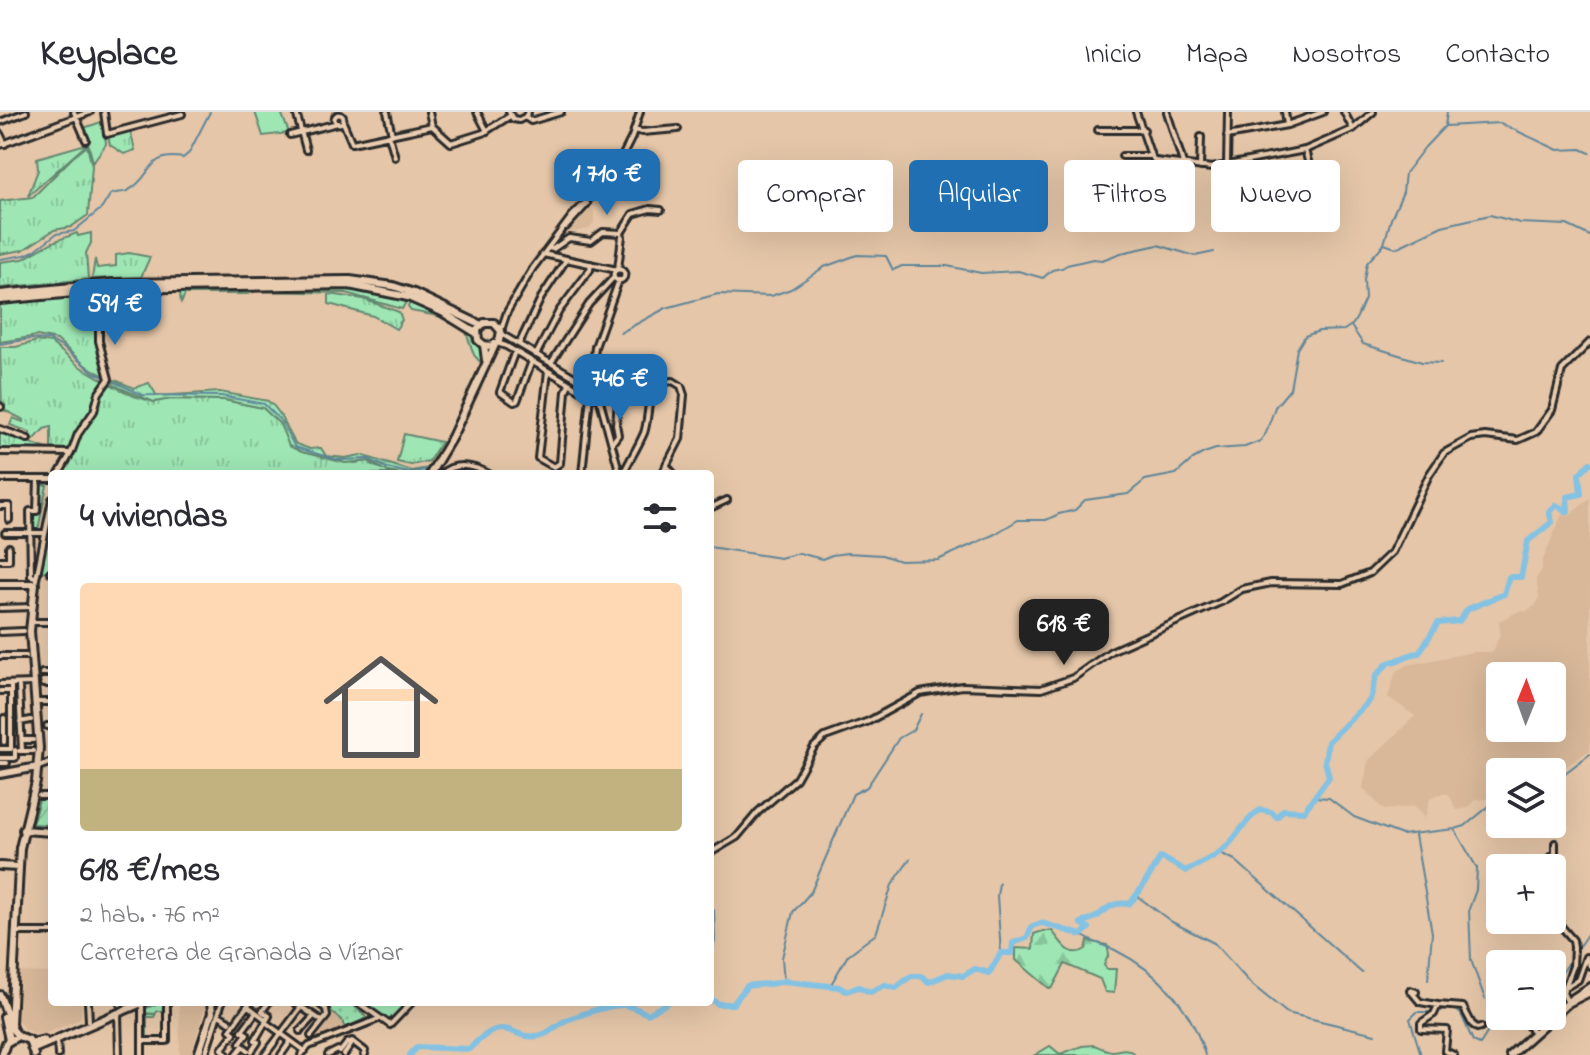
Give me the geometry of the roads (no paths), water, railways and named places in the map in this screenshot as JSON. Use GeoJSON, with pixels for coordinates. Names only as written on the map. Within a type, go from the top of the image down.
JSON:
{"type":"FeatureCollection","features":[{"type":"Feature","properties":{"kind":"main road"},"geometry":{"type":"LineString","coordinates":[[0,297],[114,283],[350,280],[393,286],[414,293],[481,325]]}},
{"type":"Feature","properties":{"kind":"main road"},"geometry":{"type":"LineString","coordinates":[[0,297],[116,289],[349,285],[408,297],[442,312],[476,333],[484,345],[496,344]]}},
{"type":"Feature","properties":{"kind":"main road"},"geometry":{"type":"LineString","coordinates":[[432,470],[452,437],[501,332],[491,322],[481,325],[476,333]]}},
{"type":"Feature","properties":{"kind":"main road"},"geometry":{"type":"LineString","coordinates":[[484,345],[485,364]]}},
{"type":"Feature","properties":{"kind":"main road"},"geometry":{"type":"LineString","coordinates":[[0,584],[36,581],[30,622],[40,683],[37,702],[38,767],[18,867],[11,1024]]}},
{"type":"Feature","properties":{"kind":"main road"},"geometry":{"type":"LineString","coordinates":[[0,774],[38,767]]}},
{"type":"Feature","properties":{"kind":"main road"},"geometry":{"type":"LineString","coordinates":[[23,830],[48,832]]}},
{"type":"Feature","properties":{"kind":"main road"},"geometry":{"type":"LineString","coordinates":[[0,866],[18,867]]}},
{"type":"Feature","properties":{"kind":"main road"},"geometry":{"type":"LineString","coordinates":[[1510,1055],[1568,1002],[1590,989]]}},
{"type":"Feature","properties":{"kind":"main road"},"geometry":{"type":"LineString","coordinates":[[2,1055],[9,1040],[0,995],[11,991]]}},
{"type":"Feature","properties":{"kind":"main road"},"geometry":{"type":"LineString","coordinates":[[2,1008],[11,991]]}},
{"type":"Feature","properties":{"kind":"main road"},"geometry":{"type":"LineString","coordinates":[[33,1049],[42,1041],[126,1006]]}},
{"type":"Feature","properties":{"kind":"main road"},"geometry":{"type":"LineString","coordinates":[[33,1049],[134,1006]]}},
{"type":"Feature","properties":{"kind":"main road"},"geometry":{"type":"LineString","coordinates":[[198,1055],[212,1013],[211,1006]]}},
{"type":"Feature","properties":{"kind":"main road"},"geometry":{"type":"LineString","coordinates":[[2,1008],[18,1036]]}},
{"type":"Feature","properties":{"kind":"main road"},"geometry":{"type":"LineString","coordinates":[[9,1040],[18,1036],[27,1038],[33,1049]]}},
{"type":"Feature","properties":{"kind":"street"},"geometry":{"type":"LineString","coordinates":[[0,122],[14,114],[26,112]]}},
{"type":"Feature","properties":{"kind":"street"},"geometry":{"type":"LineString","coordinates":[[0,134],[2,145],[75,115],[90,112]]}},
{"type":"Feature","properties":{"kind":"street"},"geometry":{"type":"LineString","coordinates":[[106,112],[107,134],[182,114]]}},
{"type":"Feature","properties":{"kind":"street"},"geometry":{"type":"LineString","coordinates":[[296,112],[306,150]]}},
{"type":"Feature","properties":{"kind":"street"},"geometry":{"type":"LineString","coordinates":[[387,112],[395,157]]}},
{"type":"Feature","properties":{"kind":"street"},"geometry":{"type":"LineString","coordinates":[[429,112],[432,126],[451,143],[488,131],[509,114],[516,120],[526,114],[531,121],[561,112]]}},
{"type":"Feature","properties":{"kind":"street"},"geometry":{"type":"LineString","coordinates":[[477,112],[488,131]]}},
{"type":"Feature","properties":{"kind":"street"},"geometry":{"type":"LineString","coordinates":[[1138,112],[1154,160]]}},
{"type":"Feature","properties":{"kind":"street"},"geometry":{"type":"LineString","coordinates":[[1167,112],[1182,160]]}},
{"type":"Feature","properties":{"kind":"street"},"geometry":{"type":"LineString","coordinates":[[1227,160],[1228,112]]}},
{"type":"Feature","properties":{"kind":"street"},"geometry":{"type":"LineString","coordinates":[[1285,112],[1287,125]]}},
{"type":"Feature","properties":{"kind":"street"},"geometry":{"type":"LineString","coordinates":[[1227,136],[1287,125],[1323,112]]}},
{"type":"Feature","properties":{"kind":"street"},"geometry":{"type":"LineString","coordinates":[[1344,112],[1353,129]]}},
{"type":"Feature","properties":{"kind":"street"},"geometry":{"type":"LineString","coordinates":[[1253,160],[1305,150],[1353,129],[1373,112]]}},
{"type":"Feature","properties":{"kind":"street"},"geometry":{"type":"LineString","coordinates":[[338,113],[352,143],[432,126]]}},
{"type":"Feature","properties":{"kind":"street"},"geometry":{"type":"LineString","coordinates":[[491,322],[507,312],[558,234],[619,163],[638,114]]}},
{"type":"Feature","properties":{"kind":"street"},"geometry":{"type":"LineString","coordinates":[[75,115],[86,140]]}},
{"type":"Feature","properties":{"kind":"street"},"geometry":{"type":"LineString","coordinates":[[290,135],[341,123]]}},
{"type":"Feature","properties":{"kind":"street"},"geometry":{"type":"LineString","coordinates":[[634,130],[678,129]]}},
{"type":"Feature","properties":{"kind":"street"},"geometry":{"type":"LineString","coordinates":[[1098,130],[1143,131]]}},
{"type":"Feature","properties":{"kind":"street"},"geometry":{"type":"LineString","coordinates":[[1200,167],[1201,137]]}},
{"type":"Feature","properties":{"kind":"street"},"geometry":{"type":"LineString","coordinates":[[1305,150],[1308,160]]}},
{"type":"Feature","properties":{"kind":"street"},"geometry":{"type":"LineString","coordinates":[[1122,156],[1151,156]]}},
{"type":"Feature","properties":{"kind":"street"},"geometry":{"type":"LineString","coordinates":[[1195,166],[1211,166]]}},
{"type":"Feature","properties":{"kind":"street"},"geometry":{"type":"LineString","coordinates":[[548,248],[553,249],[569,238],[591,241],[603,232],[621,233],[633,214],[650,209],[661,210]]}},
{"type":"Feature","properties":{"kind":"street"},"geometry":{"type":"LineString","coordinates":[[582,470],[595,347],[618,270],[622,236]]}},
{"type":"Feature","properties":{"kind":"street"},"geometry":{"type":"LineString","coordinates":[[543,254],[625,274],[616,278],[589,304],[547,370],[538,458],[557,466],[560,463],[569,384]]}},
{"type":"Feature","properties":{"kind":"street"},"geometry":{"type":"LineString","coordinates":[[519,344],[541,298],[566,260]]}},
{"type":"Feature","properties":{"kind":"street"},"geometry":{"type":"LineString","coordinates":[[536,355],[559,311],[590,270],[591,264]]}},
{"type":"Feature","properties":{"kind":"street"},"geometry":{"type":"LineString","coordinates":[[507,312],[501,332],[599,398],[620,470]]}},
{"type":"Feature","properties":{"kind":"street"},"geometry":{"type":"LineString","coordinates":[[61,470],[108,380],[99,341],[99,314]]}},
{"type":"Feature","properties":{"kind":"street"},"geometry":{"type":"LineString","coordinates":[[506,346],[510,339]]}},
{"type":"Feature","properties":{"kind":"street"},"geometry":{"type":"LineString","coordinates":[[714,851],[737,837],[758,812],[796,779],[814,747],[825,737],[863,724],[920,693],[962,686],[1046,688],[1078,675],[1111,651],[1221,602],[1242,589],[1271,583],[1342,584],[1370,573],[1392,552],[1440,458],[1453,446],[1471,438],[1485,436],[1518,440],[1536,432],[1552,410],[1562,370],[1590,342]]}},
{"type":"Feature","properties":{"kind":"street"},"geometry":{"type":"LineString","coordinates":[[496,344],[506,346],[569,384],[590,391]]}},
{"type":"Feature","properties":{"kind":"street"},"geometry":{"type":"LineString","coordinates":[[515,351],[500,394],[516,402],[532,361]]}},
{"type":"Feature","properties":{"kind":"street"},"geometry":{"type":"LineString","coordinates":[[612,444],[618,435],[616,424],[621,369]]}},
{"type":"Feature","properties":{"kind":"street"},"geometry":{"type":"LineString","coordinates":[[623,470],[644,433],[649,398],[661,384],[670,381],[681,386],[684,395],[680,439],[664,470]]}},
{"type":"Feature","properties":{"kind":"street"},"geometry":{"type":"LineString","coordinates":[[0,429],[28,439]]}},
{"type":"Feature","properties":{"kind":"street"},"geometry":{"type":"LineString","coordinates":[[0,452],[71,453]]}},
{"type":"Feature","properties":{"kind":"street"},"geometry":{"type":"LineString","coordinates":[[666,465],[670,470]]}},
{"type":"Feature","properties":{"kind":"street"},"geometry":{"type":"LineString","coordinates":[[448,470],[457,466],[480,470]]}},
{"type":"Feature","properties":{"kind":"street"},"geometry":{"type":"LineString","coordinates":[[0,479],[48,479]]}},
{"type":"Feature","properties":{"kind":"street"},"geometry":{"type":"LineString","coordinates":[[36,581],[31,576],[30,511],[37,511],[38,479]]}},
{"type":"Feature","properties":{"kind":"street"},"geometry":{"type":"LineString","coordinates":[[714,506],[727,500]]}},
{"type":"Feature","properties":{"kind":"street"},"geometry":{"type":"LineString","coordinates":[[0,506],[9,506],[9,520]]}},
{"type":"Feature","properties":{"kind":"street"},"geometry":{"type":"LineString","coordinates":[[36,581],[48,516]]}},
{"type":"Feature","properties":{"kind":"street"},"geometry":{"type":"LineString","coordinates":[[5,533],[44,533]]}},
{"type":"Feature","properties":{"kind":"street"},"geometry":{"type":"LineString","coordinates":[[0,560],[9,560],[9,547]]}},
{"type":"Feature","properties":{"kind":"street"},"geometry":{"type":"LineString","coordinates":[[0,608],[32,607]]}},
{"type":"Feature","properties":{"kind":"street"},"geometry":{"type":"LineString","coordinates":[[30,622],[48,622]]}},
{"type":"Feature","properties":{"kind":"street"},"geometry":{"type":"LineString","coordinates":[[0,632],[24,631]]}},
{"type":"Feature","properties":{"kind":"street"},"geometry":{"type":"LineString","coordinates":[[0,656],[26,656]]}},
{"type":"Feature","properties":{"kind":"street"},"geometry":{"type":"LineString","coordinates":[[42,673],[48,673]]}},
{"type":"Feature","properties":{"kind":"street"},"geometry":{"type":"LineString","coordinates":[[0,684],[48,682]]}},
{"type":"Feature","properties":{"kind":"street"},"geometry":{"type":"LineString","coordinates":[[11,684],[11,747]]}},
{"type":"Feature","properties":{"kind":"street"},"geometry":{"type":"LineString","coordinates":[[19,687],[22,740]]}},
{"type":"Feature","properties":{"kind":"street"},"geometry":{"type":"LineString","coordinates":[[0,691],[9,691]]}},
{"type":"Feature","properties":{"kind":"street"},"geometry":{"type":"LineString","coordinates":[[37,702],[48,702]]}},
{"type":"Feature","properties":{"kind":"street"},"geometry":{"type":"LineString","coordinates":[[0,760],[7,763],[15,758],[4,719]]}},
{"type":"Feature","properties":{"kind":"street"},"geometry":{"type":"LineString","coordinates":[[20,722],[31,720]]}},
{"type":"Feature","properties":{"kind":"street"},"geometry":{"type":"LineString","coordinates":[[11,747],[22,740],[33,740]]}},
{"type":"Feature","properties":{"kind":"street"},"geometry":{"type":"LineString","coordinates":[[0,749],[11,747],[33,751]]}},
{"type":"Feature","properties":{"kind":"street"},"geometry":{"type":"LineString","coordinates":[[38,767],[48,763]]}},
{"type":"Feature","properties":{"kind":"street"},"geometry":{"type":"LineString","coordinates":[[39,796],[48,796]]}},
{"type":"Feature","properties":{"kind":"street"},"geometry":{"type":"LineString","coordinates":[[1554,854],[1555,843]]}},
{"type":"Feature","properties":{"kind":"street"},"geometry":{"type":"LineString","coordinates":[[15,932],[48,932]]}},
{"type":"Feature","properties":{"kind":"street"},"geometry":{"type":"LineString","coordinates":[[1566,932],[1574,947],[1573,966],[1566,985]]}},
{"type":"Feature","properties":{"kind":"street"},"geometry":{"type":"LineString","coordinates":[[1566,987],[1578,980],[1589,961]]}},
{"type":"Feature","properties":{"kind":"street"},"geometry":{"type":"LineString","coordinates":[[1416,992],[1410,990],[1420,1002],[1463,1007],[1472,1024],[1481,1027]]}},
{"type":"Feature","properties":{"kind":"street"},"geometry":{"type":"LineString","coordinates":[[1566,998],[1568,1002]]}},
{"type":"Feature","properties":{"kind":"street"},"geometry":{"type":"LineString","coordinates":[[1438,1005],[1434,1014],[1420,1026],[1421,1029],[1447,1030],[1444,1048],[1454,1055]]}},
{"type":"Feature","properties":{"kind":"street"},"geometry":{"type":"LineString","coordinates":[[88,1006],[89,1021]]}},
{"type":"Feature","properties":{"kind":"street"},"geometry":{"type":"LineString","coordinates":[[142,1055],[143,1006]]}},
{"type":"Feature","properties":{"kind":"street"},"geometry":{"type":"LineString","coordinates":[[142,1041],[167,1041],[167,1006]]}},
{"type":"Feature","properties":{"kind":"street"},"geometry":{"type":"LineString","coordinates":[[205,1055],[221,1006]]}},
{"type":"Feature","properties":{"kind":"street"},"geometry":{"type":"LineString","coordinates":[[224,1055],[226,1053],[222,1049],[234,1033],[230,1030],[247,1006]]}},
{"type":"Feature","properties":{"kind":"street"},"geometry":{"type":"LineString","coordinates":[[251,1006],[303,1053],[314,1044],[378,1019]]}},
{"type":"Feature","properties":{"kind":"street"},"geometry":{"type":"LineString","coordinates":[[252,1051],[269,1016],[262,1011],[266,1006]]}},
{"type":"Feature","properties":{"kind":"street"},"geometry":{"type":"LineString","coordinates":[[311,1036],[327,1016],[322,1006]]}},
{"type":"Feature","properties":{"kind":"street"},"geometry":{"type":"LineString","coordinates":[[362,1006],[390,1025],[408,1006]]}},
{"type":"Feature","properties":{"kind":"street"},"geometry":{"type":"LineString","coordinates":[[265,1055],[301,1007],[323,1021]]}},
{"type":"Feature","properties":{"kind":"street"},"geometry":{"type":"LineString","coordinates":[[240,1043],[247,1034],[242,1031],[256,1012]]}},
{"type":"Feature","properties":{"kind":"street"},"geometry":{"type":"LineString","coordinates":[[118,1013],[119,1055]]}},
{"type":"Feature","properties":{"kind":"street"},"geometry":{"type":"LineString","coordinates":[[368,1023],[371,1013]]}},
{"type":"Feature","properties":{"kind":"street"},"geometry":{"type":"LineString","coordinates":[[219,1015],[230,1022]]}},
{"type":"Feature","properties":{"kind":"street"},"geometry":{"type":"LineString","coordinates":[[281,1055],[313,1017]]}},
{"type":"Feature","properties":{"kind":"street"},"geometry":{"type":"LineString","coordinates":[[236,1021],[245,1028]]}},
{"type":"Feature","properties":{"kind":"street"},"geometry":{"type":"LineString","coordinates":[[1532,1030],[1536,1034]]}},
{"type":"Feature","properties":{"kind":"street"},"geometry":{"type":"LineString","coordinates":[[56,1039],[58,1055]]}},
{"type":"Feature","properties":{"kind":"street"},"geometry":{"type":"LineString","coordinates":[[350,1042],[365,1053]]}},
{"type":"Feature","properties":{"kind":"street"},"geometry":{"type":"LineString","coordinates":[[328,1055],[338,1050],[340,1052],[350,1042]]}},
{"type":"Feature","properties":{"kind":"street"},"geometry":{"type":"LineString","coordinates":[[344,1055],[350,1042]]}},
{"type":"Feature","properties":{"kind":"street"},"geometry":{"type":"LineString","coordinates":[[236,1055],[243,1046],[248,1050],[245,1055]]}},
{"type":"Feature","properties":{"kind":"waterway"},"geometry":{"type":"LineString","coordinates":[[0,259],[25,255],[56,234],[74,231],[102,208],[110,195],[136,185],[156,162],[163,158],[183,158],[189,153],[210,112]]}},
{"type":"Feature","properties":{"kind":"waterway"},"geometry":{"type":"LineString","coordinates":[[714,548],[780,558],[799,553],[822,559],[847,553],[882,555],[900,561],[938,560],[1018,520],[1046,520],[1075,510],[1085,500],[1128,494],[1145,480],[1176,474],[1204,453],[1245,447],[1260,441],[1275,407],[1290,389],[1297,349],[1305,336],[1319,331],[1344,330],[1357,317],[1365,299],[1367,263],[1384,244],[1403,192],[1405,173],[1445,126],[1447,112]]}},
{"type":"Feature","properties":{"kind":"waterway"},"geometry":{"type":"LineString","coordinates":[[1446,126],[1500,123],[1558,150],[1581,149],[1590,153]]}},
{"type":"Feature","properties":{"kind":"waterway"},"geometry":{"type":"LineString","coordinates":[[1384,244],[1396,248],[1442,226],[1490,215],[1520,223],[1567,225],[1590,236]]}},
{"type":"Feature","properties":{"kind":"waterway"},"geometry":{"type":"LineString","coordinates":[[620,333],[666,308],[718,294],[771,296],[791,289],[824,267],[857,255],[886,256],[893,270],[902,266],[947,266],[981,273],[1018,271],[1043,278],[1052,270],[1067,265],[1102,260],[1158,245],[1195,256],[1214,252]]}},
{"type":"Feature","properties":{"kind":"waterway"},"geometry":{"type":"LineString","coordinates":[[1351,326],[1363,344],[1422,362],[1441,363]]}},
{"type":"Feature","properties":{"kind":"waterway"},"geometry":{"type":"LineString","coordinates":[[0,344],[31,339],[49,340],[93,372],[143,395],[221,396],[264,404],[280,420],[295,447],[337,460],[368,459],[396,470]]}},
{"type":"Feature","properties":{"kind":"waterway"},"geometry":{"type":"LineString","coordinates":[[714,1001],[733,1004],[747,986],[784,981],[839,987],[846,991],[859,987],[870,992],[885,985],[896,988],[911,976],[921,976],[929,982],[948,974],[963,976],[975,969],[989,973],[1001,953],[1012,953],[1013,943],[1027,938],[1032,926],[1042,923],[1081,935],[1089,928],[1081,923],[1097,917],[1112,905],[1129,904],[1161,857],[1186,871],[1225,848],[1260,810],[1277,817],[1283,810],[1304,811],[1329,777],[1325,761],[1328,742],[1370,700],[1376,676],[1388,663],[1419,653],[1438,623],[1459,621],[1468,609],[1504,594],[1509,577],[1521,577],[1528,541],[1552,522],[1549,512],[1556,505],[1568,512],[1567,497],[1581,494],[1579,474],[1590,463]]}},
{"type":"Feature","properties":{"kind":"waterway"},"geometry":{"type":"LineString","coordinates":[[423,470],[428,469]]}},
{"type":"Feature","properties":{"kind":"waterway"},"geometry":{"type":"LineString","coordinates":[[784,981],[782,958],[793,912],[811,892],[853,794],[867,787],[899,738],[913,730],[921,714]]}},
{"type":"Feature","properties":{"kind":"waterway"},"geometry":{"type":"LineString","coordinates":[[1566,772],[1590,754]]}},
{"type":"Feature","properties":{"kind":"waterway"},"geometry":{"type":"LineString","coordinates":[[1315,797],[1329,798],[1354,817],[1402,835],[1465,826],[1486,809]]}},
{"type":"Feature","properties":{"kind":"waterway"},"geometry":{"type":"LineString","coordinates":[[1455,830],[1477,868],[1476,890],[1469,909],[1471,960],[1485,999]]}},
{"type":"Feature","properties":{"kind":"waterway"},"geometry":{"type":"LineString","coordinates":[[1415,835],[1432,933],[1428,980]]}},
{"type":"Feature","properties":{"kind":"waterway"},"geometry":{"type":"LineString","coordinates":[[1220,853],[1235,860],[1362,973]]}},
{"type":"Feature","properties":{"kind":"waterway"},"geometry":{"type":"LineString","coordinates":[[830,986],[848,955],[876,934],[892,885],[910,859]]}},
{"type":"Feature","properties":{"kind":"waterway"},"geometry":{"type":"LineString","coordinates":[[999,883],[1001,953]]}},
{"type":"Feature","properties":{"kind":"waterway"},"geometry":{"type":"LineString","coordinates":[[1137,896],[1172,922],[1214,943],[1251,984],[1287,1013],[1375,1034]]}},
{"type":"Feature","properties":{"kind":"waterway"},"geometry":{"type":"LineString","coordinates":[[714,910],[714,944]]}},
{"type":"Feature","properties":{"kind":"waterway"},"geometry":{"type":"LineString","coordinates":[[1575,952],[1590,930]]}},
{"type":"Feature","properties":{"kind":"waterway"},"geometry":{"type":"LineString","coordinates":[[1081,935],[1131,959],[1159,980],[1192,1022],[1205,1055]]}},
{"type":"Feature","properties":{"kind":"waterway"},"geometry":{"type":"LineString","coordinates":[[1566,967],[1572,958]]}},
{"type":"Feature","properties":{"kind":"waterway"},"geometry":{"type":"LineString","coordinates":[[410,1055],[417,1047],[469,1049],[483,1037],[501,1029],[531,1037],[542,1035],[565,1020],[611,1006]]}},
{"type":"Feature","properties":{"kind":"waterway"},"geometry":{"type":"LineString","coordinates":[[627,1006],[648,1014],[662,1006]]}},
{"type":"Feature","properties":{"kind":"waterway"},"geometry":{"type":"LineString","coordinates":[[1439,1010],[1450,1007],[1461,1014],[1473,1041],[1480,1044],[1489,1030]]}},
{"type":"Feature","properties":{"kind":"waterway"},"geometry":{"type":"LineString","coordinates":[[1421,1055],[1410,1019],[1417,1012],[1433,1012]]}}]}
